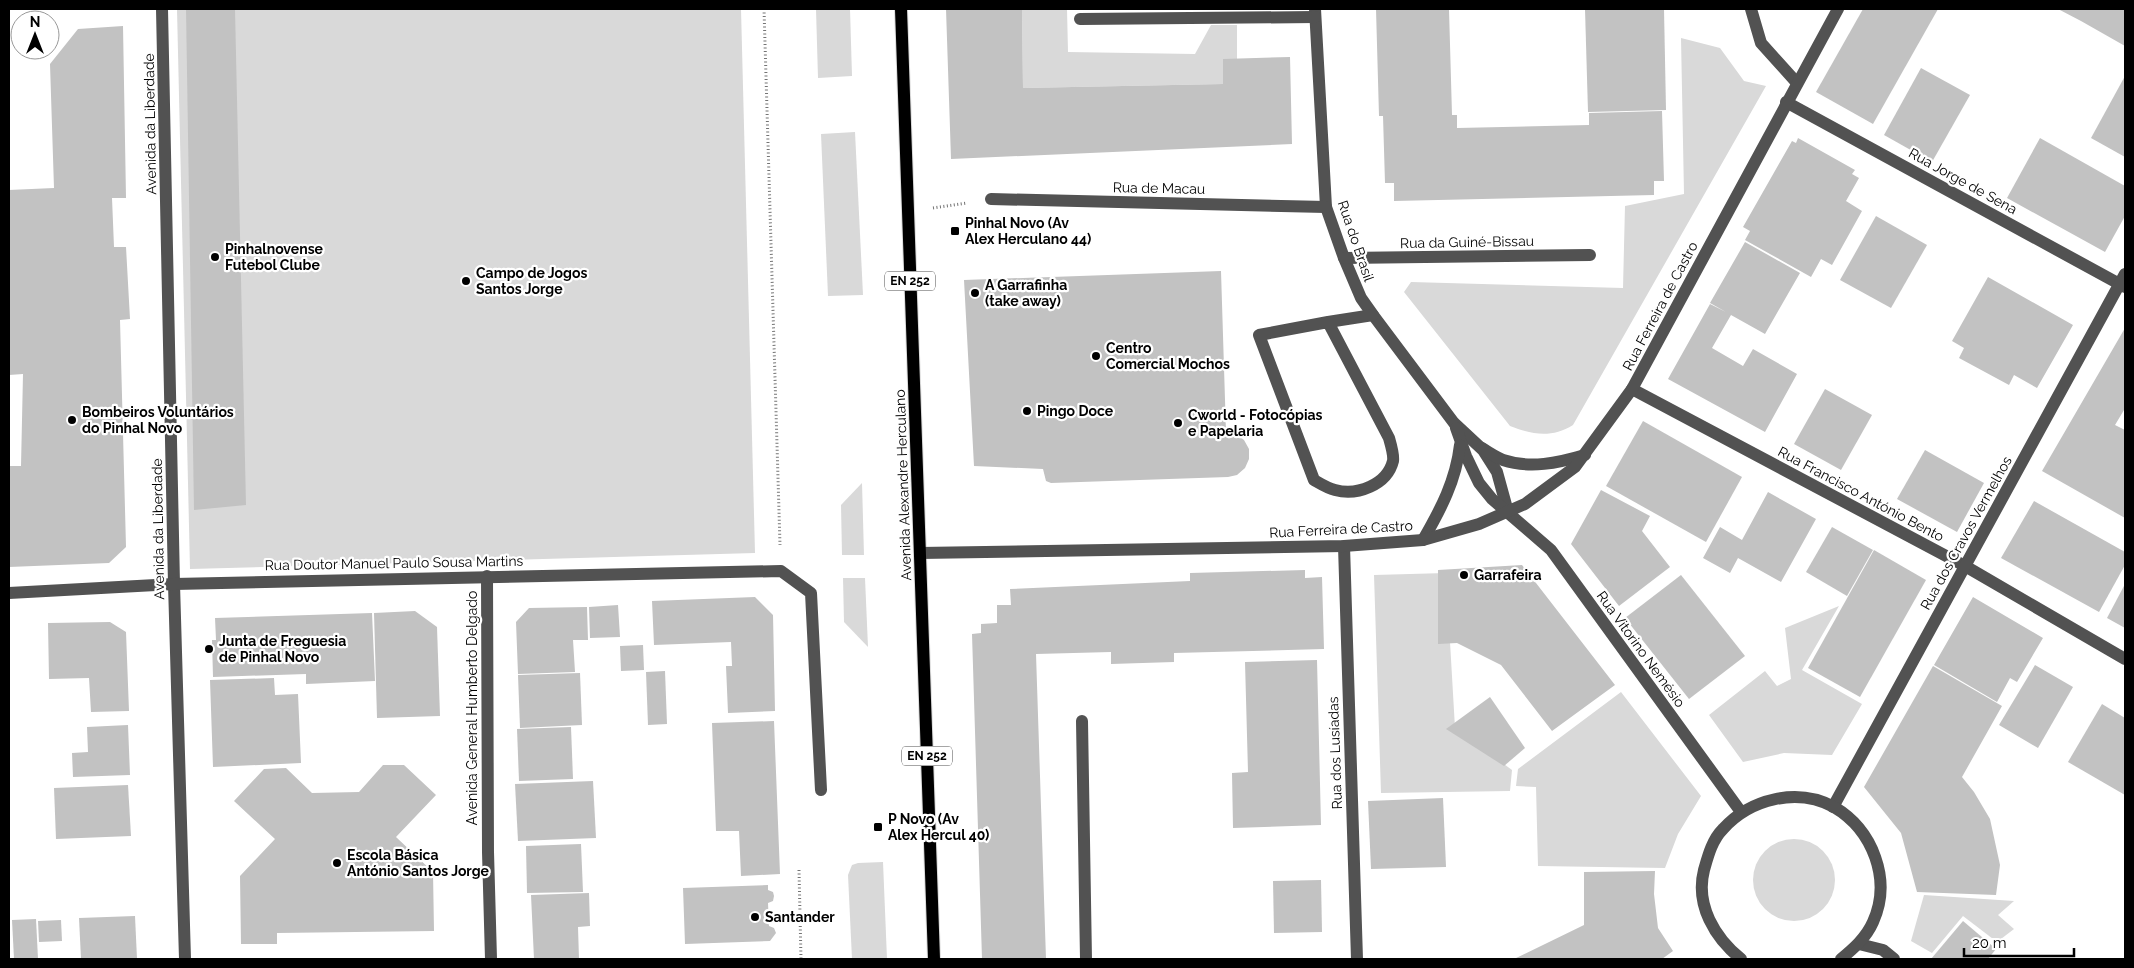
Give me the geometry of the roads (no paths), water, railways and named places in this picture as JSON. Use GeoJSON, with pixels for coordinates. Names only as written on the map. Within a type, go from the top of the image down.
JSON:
{"type":"FeatureCollection","features":[{"type":"Feature","properties":{"kind":"main road","name":"Avenida Alexandre Herculano"},"geometry":{"type":"LineString","coordinates":[[901,9],[934,959]]}},
{"type":"Feature","properties":{"kind":"street","name":"Avenida da Liberdade"},"geometry":{"type":"LineString","coordinates":[[162,9],[174,584],[185,959]]}},
{"type":"Feature","properties":{"kind":"street"},"geometry":{"type":"LineString","coordinates":[[1750,9],[1761,43],[1797,83]]}},
{"type":"Feature","properties":{"kind":"street","name":"Rua Ferreira de Castro"},"geometry":{"type":"LineString","coordinates":[[920,553],[1344,546],[1424,540],[1479,524],[1525,504],[1575,467],[1632,389],[1838,9]]}},
{"type":"Feature","properties":{"kind":"street"},"geometry":{"type":"LineString","coordinates":[[1080,19],[1315,13]]}},
{"type":"Feature","properties":{"kind":"street","name":"Rua do Brasil"},"geometry":{"type":"LineString","coordinates":[[1315,13],[1326,207],[1344,258],[1361,298],[1454,423]]}},
{"type":"Feature","properties":{"kind":"street","name":"Rua Jorge de Sena"},"geometry":{"type":"LineString","coordinates":[[1786,102],[2123,282]]}},
{"type":"Feature","properties":{"kind":"street","name":"Rua de Macau"},"geometry":{"type":"LineString","coordinates":[[991,199],[1326,207]]}},
{"type":"Feature","properties":{"kind":"street","name":"Rua da Guiné-Bissau"},"geometry":{"type":"LineString","coordinates":[[1344,258],[1590,255]]}},
{"type":"Feature","properties":{"kind":"street","name":"Rua dos Cravos Vermelhos"},"geometry":{"type":"LineString","coordinates":[[1833,807],[2123,282]]}},
{"type":"Feature","properties":{"kind":"street"},"geometry":{"type":"LineString","coordinates":[[1328,322],[1389,438],[1393,460],[1388,474],[1362,490],[1337,491],[1314,480],[1259,335],[1328,322],[1373,315]]}},
{"type":"Feature","properties":{"kind":"street","name":"Rua Francisco António Bento"},"geometry":{"type":"LineString","coordinates":[[1632,389],[1965,566],[2125,659]]}},
{"type":"Feature","properties":{"kind":"street"},"geometry":{"type":"LineString","coordinates":[[1454,423],[1478,445],[1502,460],[1528,464],[1556,463],[1584,454]]}},
{"type":"Feature","properties":{"kind":"street","name":"Rua Vitorino Nemésio"},"geometry":{"type":"LineString","coordinates":[[1454,423],[1466,456],[1479,483],[1492,499],[1551,550],[1741,812]]}},
{"type":"Feature","properties":{"kind":"street"},"geometry":{"type":"LineString","coordinates":[[1424,540],[1452,483],[1458,463],[1460,440]]}},
{"type":"Feature","properties":{"kind":"street"},"geometry":{"type":"LineString","coordinates":[[1478,445],[1496,472],[1508,512]]}},
{"type":"Feature","properties":{"kind":"street","name":"Rua dos Lusíadas"},"geometry":{"type":"LineString","coordinates":[[1344,546],[1357,959]]}},
{"type":"Feature","properties":{"kind":"street","name":"Rua Doutor Manuel Paulo Sousa Martins"},"geometry":{"type":"LineString","coordinates":[[9,593],[174,584],[781,571],[811,593],[821,790]]}},
{"type":"Feature","properties":{"kind":"street","name":"Avenida General Humberto Delgado"},"geometry":{"type":"LineString","coordinates":[[487,576],[488,852],[491,959]]}},
{"type":"Feature","properties":{"kind":"street"},"geometry":{"type":"LineString","coordinates":[[1082,721],[1086,959]]}},
{"type":"Feature","properties":{"kind":"street"},"geometry":{"type":"LineString","coordinates":[[1741,959],[1724,954],[1703,903],[1702,878],[1708,852],[1722,830],[1741,812],[1762,802],[1786,797],[1810,799],[1833,807],[1855,823],[1870,844],[1879,870],[1880,896],[1873,922],[1858,944],[1841,959]]}},
{"type":"Feature","properties":{"kind":"street"},"geometry":{"type":"LineString","coordinates":[[1858,944],[1883,950],[1894,959]]}},
{"type":"Feature","properties":{"kind":"place","name":"Pinhal Novo (Av Alex Herculano 44)"},"geometry":{"type":"Point","coordinates":[955,231]}},
{"type":"Feature","properties":{"kind":"place","name":"Pinhalnovense Futebol Clube"},"geometry":{"type":"Point","coordinates":[215,257]}},
{"type":"Feature","properties":{"kind":"place","name":"Campo de Jogos Santos Jorge"},"geometry":{"type":"Point","coordinates":[466,281]}},
{"type":"Feature","properties":{"kind":"place","name":"A Garrafinha (take away)"},"geometry":{"type":"Point","coordinates":[975,293]}},
{"type":"Feature","properties":{"kind":"place","name":"Centro Comercial Mochos"},"geometry":{"type":"Point","coordinates":[1096,356]}},
{"type":"Feature","properties":{"kind":"place","name":"Pingo Doce"},"geometry":{"type":"Point","coordinates":[1027,411]}},
{"type":"Feature","properties":{"kind":"place","name":"Bombeiros Voluntários do Pinhal Novo"},"geometry":{"type":"Point","coordinates":[72,420]}},
{"type":"Feature","properties":{"kind":"place","name":"Cworld - Fotocópias e Papelaria"},"geometry":{"type":"Point","coordinates":[1178,423]}},
{"type":"Feature","properties":{"kind":"place","name":"Garrafeira"},"geometry":{"type":"Point","coordinates":[1464,575]}},
{"type":"Feature","properties":{"kind":"place","name":"Junta de Freguesia de Pinhal Novo"},"geometry":{"type":"Point","coordinates":[209,649]}},
{"type":"Feature","properties":{"kind":"place","name":"P Novo (Av Alex Hercul 40)"},"geometry":{"type":"Point","coordinates":[878,827]}},
{"type":"Feature","properties":{"kind":"place","name":"Escola Básica António Santos Jorge"},"geometry":{"type":"Point","coordinates":[337,863]}},
{"type":"Feature","properties":{"kind":"place","name":"Santander"},"geometry":{"type":"Point","coordinates":[755,917]}}]}
